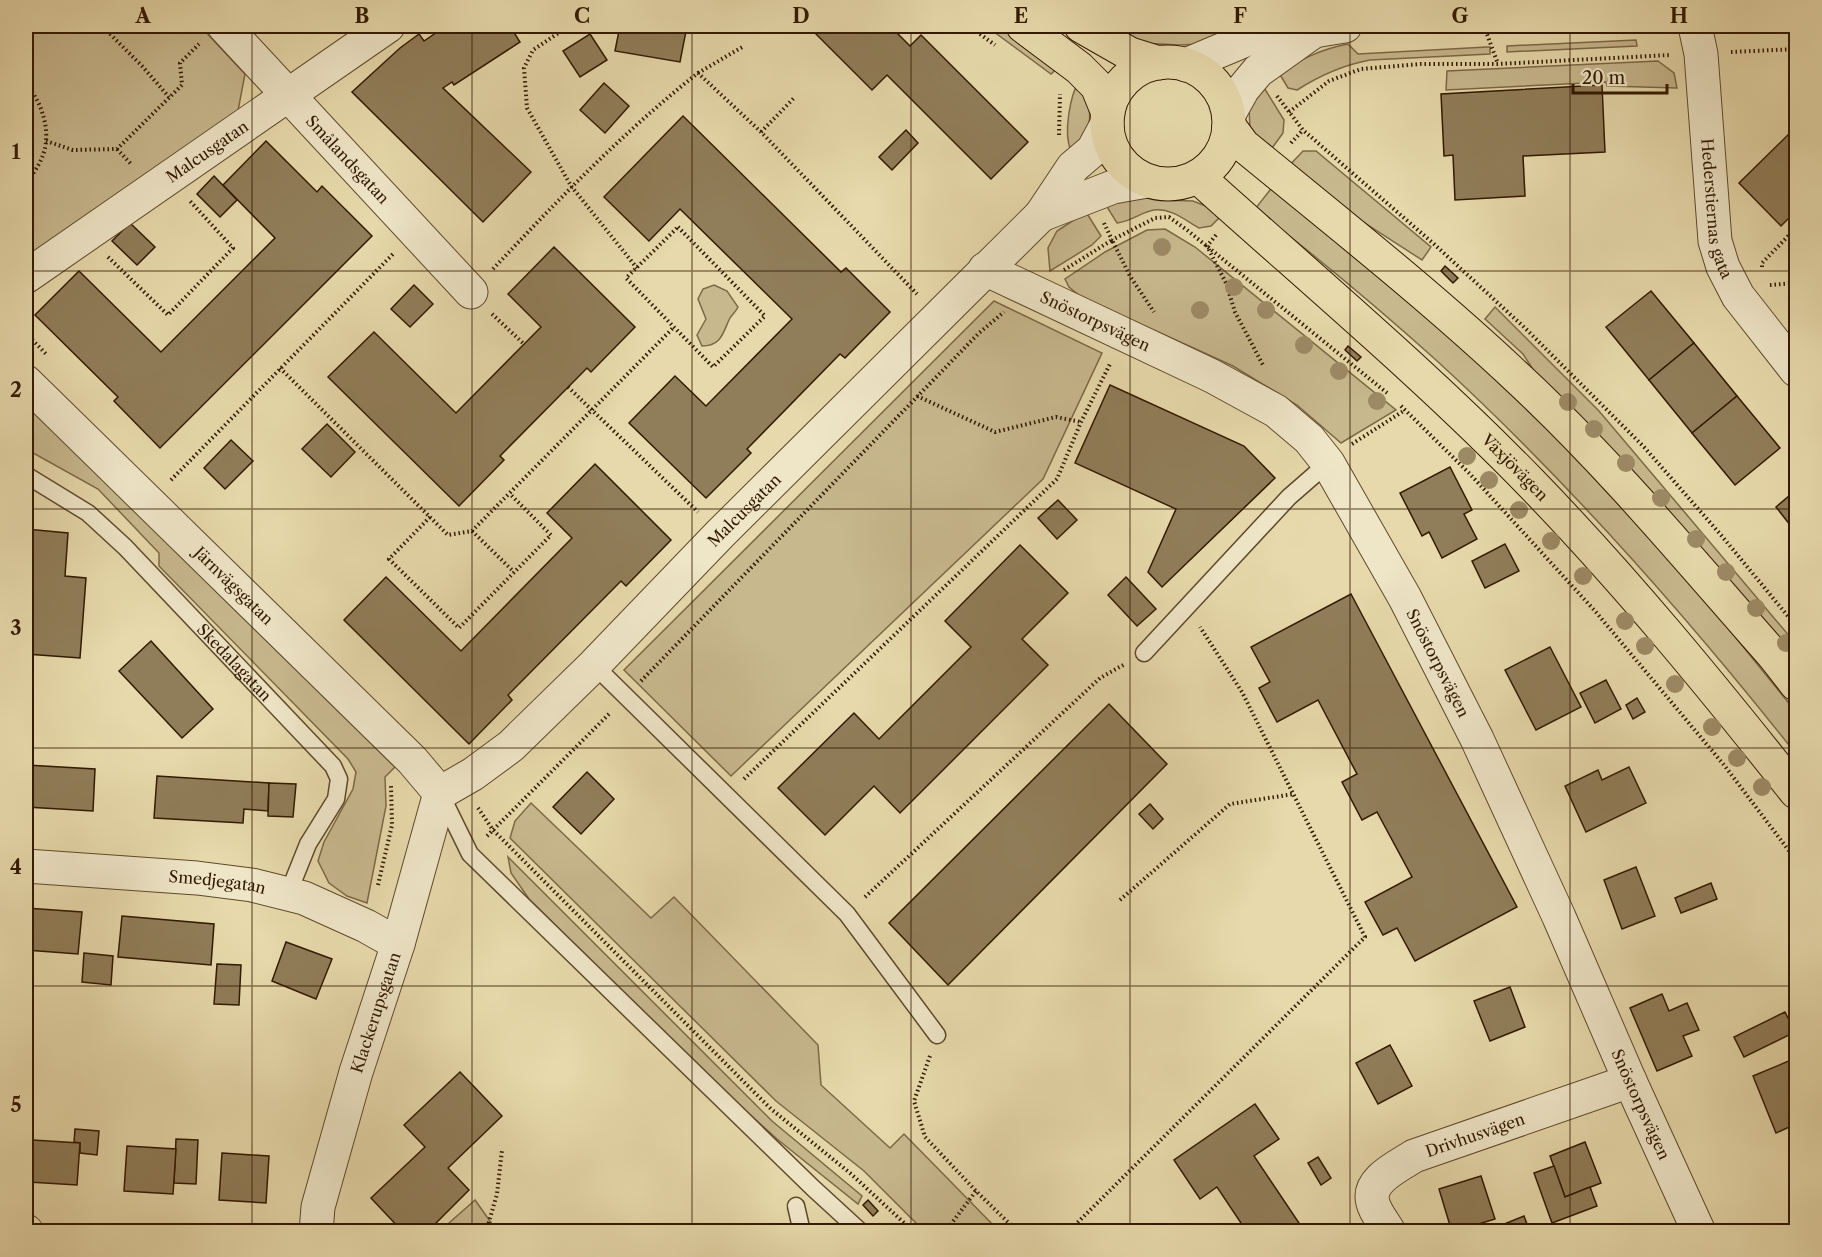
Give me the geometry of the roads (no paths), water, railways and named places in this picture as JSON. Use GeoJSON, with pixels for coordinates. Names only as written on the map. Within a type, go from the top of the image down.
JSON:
{"type":"FeatureCollection","features":[{"type":"Feature","properties":{"kind":"highway"},"geometry":{"type":"LineString","coordinates":[[1023,26],[1079,68],[1097,86],[1107,118],[1110,142],[1118,159],[1131,172],[1147,181],[1173,185],[1198,177],[1214,165],[1228,136],[1229,120],[1224,97],[1215,83],[1202,72],[1130,54],[1081,26]]}},
{"type":"Feature","properties":{"kind":"highway"},"geometry":{"type":"LineString","coordinates":[[1107,118],[1114,95],[1125,80],[1141,69],[1172,64]]}},
{"type":"Feature","properties":{"kind":"highway"},"geometry":{"type":"LineString","coordinates":[[1229,120],[1243,145],[1409,281],[1521,381],[1607,466],[1797,684]]}},
{"type":"Feature","properties":{"kind":"highway","name":"Växjövägen"},"geometry":{"type":"LineString","coordinates":[[1198,177],[1360,320],[1530,482],[1610,568],[1715,689],[1797,792]]}},
{"type":"Feature","properties":{"kind":"street","name":"Malcusgatan"},"geometry":{"type":"LineString","coordinates":[[27,276],[388,26]]}},
{"type":"Feature","properties":{"kind":"street"},"geometry":{"type":"LineString","coordinates":[[1172,64],[1255,36],[1287,30],[1330,28]]}},
{"type":"Feature","properties":{"kind":"street"},"geometry":{"type":"LineString","coordinates":[[1229,120],[1243,89],[1258,71],[1330,28]]}},
{"type":"Feature","properties":{"kind":"street","name":"Smålandsgatan"},"geometry":{"type":"LineString","coordinates":[[213,33],[288,95],[471,292]]}},
{"type":"Feature","properties":{"kind":"street","name":"Hederstiernas gata"},"geometry":{"type":"LineString","coordinates":[[1698,40],[1715,241],[1723,267],[1738,297],[1797,370]]}},
{"type":"Feature","properties":{"kind":"street","name":"Malcusgatan"},"geometry":{"type":"LineString","coordinates":[[451,787],[511,746],[594,665],[720,534],[1041,215],[1073,167],[1093,150],[1107,118]]}},
{"type":"Feature","properties":{"kind":"street","name":"Malcusgatan"},"geometry":{"type":"LineString","coordinates":[[1041,215],[1113,187],[1147,181]]}},
{"type":"Feature","properties":{"kind":"street","name":"Snöstorpsvägen"},"geometry":{"type":"LineString","coordinates":[[985,269],[1212,376],[1276,411],[1309,439],[1328,463],[1405,598],[1477,739],[1559,917],[1698,1232]]}},
{"type":"Feature","properties":{"kind":"street","name":"Järnvägsgatan"},"geometry":{"type":"LineString","coordinates":[[26,382],[412,760],[451,787]]}},
{"type":"Feature","properties":{"kind":"street","name":"Klackerupsgatan"},"geometry":{"type":"LineString","coordinates":[[316,1232],[318,1207],[356,1072],[451,787]]}},
{"type":"Feature","properties":{"kind":"street","name":"Smedjegatan"},"geometry":{"type":"LineString","coordinates":[[26,866],[197,878],[252,885],[304,897],[398,944]]}},
{"type":"Feature","properties":{"kind":"street","name":"Drivhusvägen"},"geometry":{"type":"LineString","coordinates":[[1389,1232],[1372,1202],[1374,1187],[1387,1173],[1414,1156],[1630,1081]]}},
{"type":"Feature","properties":{"kind":"lane"},"geometry":{"type":"LineString","coordinates":[[1144,653],[1289,497],[1328,463]]}},
{"type":"Feature","properties":{"kind":"lane","name":"Skedalagatan"},"geometry":{"type":"LineString","coordinates":[[26,475],[88,513],[124,547],[333,766],[339,779],[336,799],[308,844],[288,894]]}},
{"type":"Feature","properties":{"kind":"lane"},"geometry":{"type":"LineString","coordinates":[[594,665],[847,914],[937,1035]]}},
{"type":"Feature","properties":{"kind":"lane"},"geometry":{"type":"LineString","coordinates":[[451,787],[470,854],[861,1232]]}},
{"type":"Feature","properties":{"kind":"lane"},"geometry":{"type":"LineString","coordinates":[[796,1206],[802,1232]]}}]}
